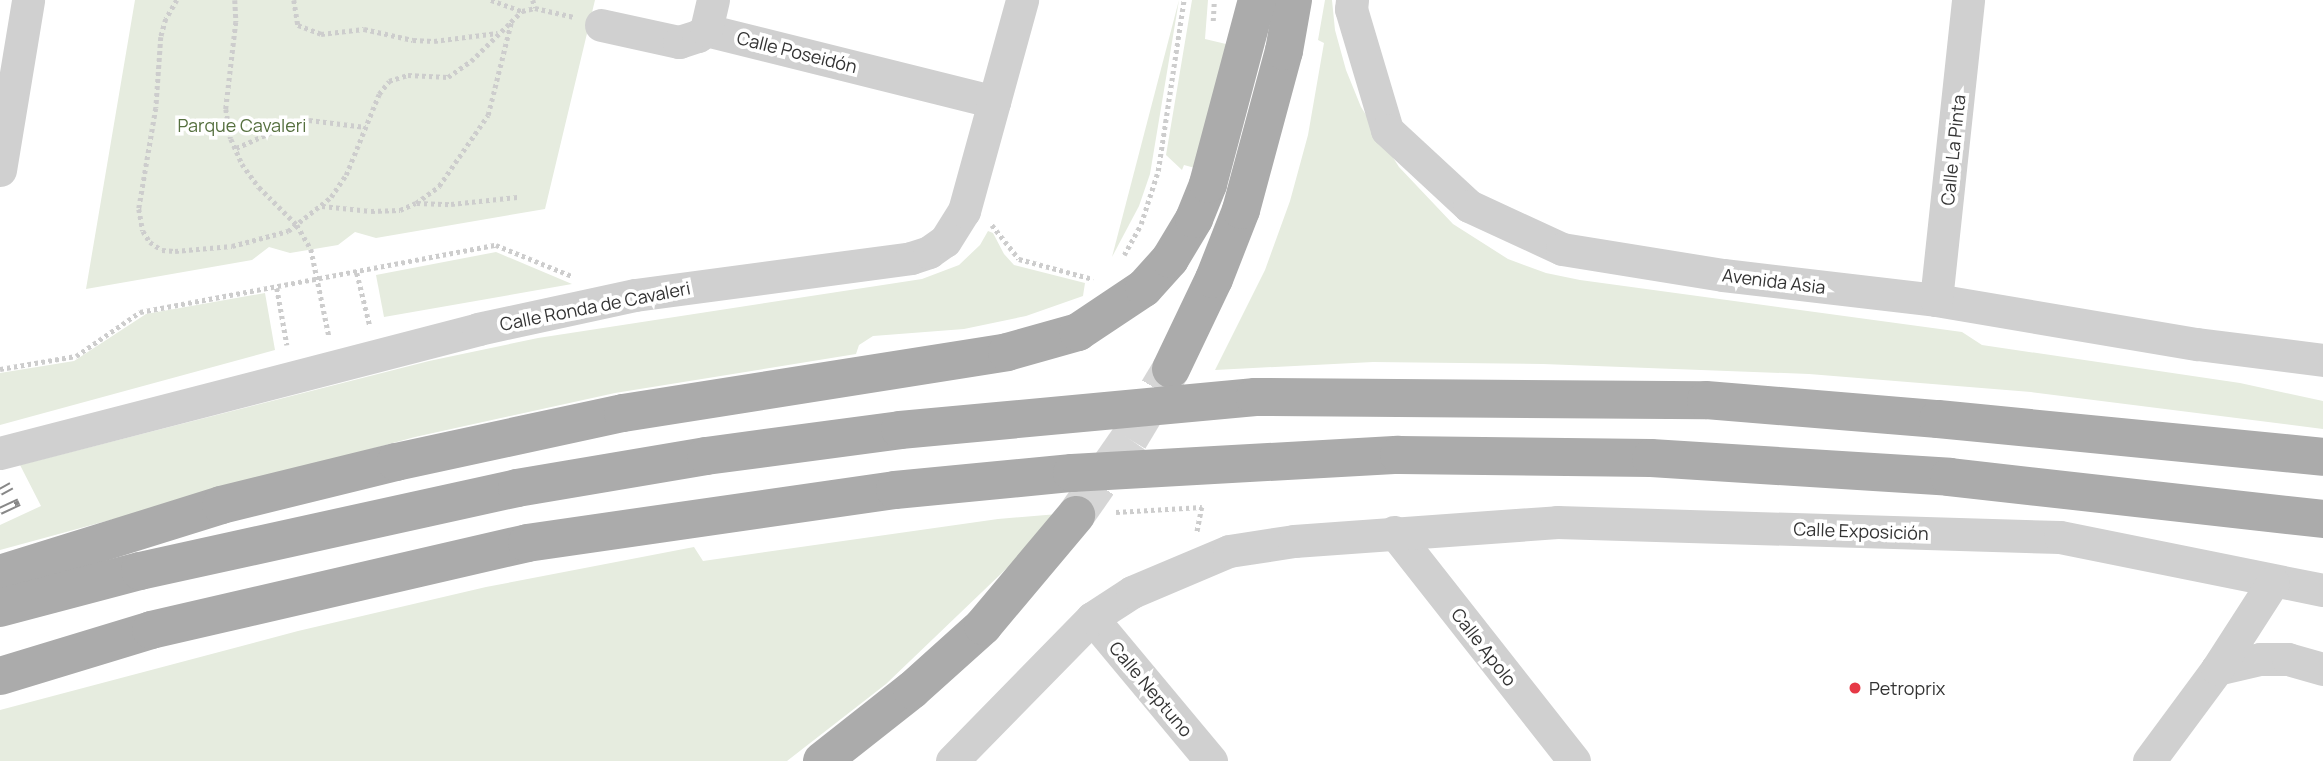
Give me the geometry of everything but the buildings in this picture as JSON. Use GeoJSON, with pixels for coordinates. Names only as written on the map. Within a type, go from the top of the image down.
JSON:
{"type":"FeatureCollection","features":[{"type":"Feature","properties":{"kind":"main road"},"geometry":{"type":"LineString","coordinates":[[0,575],[74,549],[221,505],[396,462],[636,411],[1007,352],[1078,332],[1144,288],[1170,259],[1194,219],[1208,184],[1257,0]]}},
{"type":"Feature","properties":{"kind":"main road"},"geometry":{"type":"LineString","coordinates":[[1171,369],[1214,279],[1241,210],[1284,51],[1293,0]]}},
{"type":"Feature","properties":{"kind":"main road"},"geometry":{"type":"LineString","coordinates":[[0,608],[166,565],[517,488],[706,456],[900,430],[1255,397],[1706,400],[1938,419],[2323,457]]}},
{"type":"Feature","properties":{"kind":"main road"},"geometry":{"type":"LineString","coordinates":[[0,676],[151,630],[527,543],[881,492],[1072,473],[1399,455],[1651,457],[1949,477],[2323,519]]}},
{"type":"Feature","properties":{"kind":"main road"},"geometry":{"type":"LineString","coordinates":[[822,761],[912,690],[983,626],[1076,515]]}},
{"type":"Feature","properties":{"kind":"street"},"geometry":{"type":"LineString","coordinates":[[0,170],[28,0]]}},
{"type":"Feature","properties":{"kind":"street","name":"Calle Ronda de Cavaleri"},"geometry":{"type":"LineString","coordinates":[[0,453],[376,355],[635,295],[911,258],[929,252],[945,241],[964,211],[1022,0]]}},
{"type":"Feature","properties":{"kind":"street","name":"Calle La Pinta"},"geometry":{"type":"LineString","coordinates":[[1937,300],[1968,0]]}},
{"type":"Feature","properties":{"kind":"street","name":"Avenida Asia"},"geometry":{"type":"LineString","coordinates":[[1352,5],[1387,131],[1469,206],[1562,249],[1723,275],[1937,300],[2197,344],[2323,360]]}},
{"type":"Feature","properties":{"kind":"street","name":"Calle Poseidón"},"geometry":{"type":"LineString","coordinates":[[601,25],[678,42],[698,36],[710,15],[994,102]]}},
{"type":"Feature","properties":{"kind":"street","name":"Calle Exposición"},"geometry":{"type":"LineString","coordinates":[[952,761],[1092,618],[1132,592],[1229,551],[1294,541],[1557,522],[2060,537],[2265,595],[2323,590]]}},
{"type":"Feature","properties":{"kind":"street","name":"Calle Apolo"},"geometry":{"type":"LineString","coordinates":[[1394,532],[1574,761]]}},
{"type":"Feature","properties":{"kind":"street"},"geometry":{"type":"LineString","coordinates":[[2265,595],[2257,618],[2276,649],[2288,659]]}},
{"type":"Feature","properties":{"kind":"street"},"geometry":{"type":"LineString","coordinates":[[2149,761],[2217,668],[2265,595]]}},
{"type":"Feature","properties":{"kind":"street","name":"Calle Neptuno"},"geometry":{"type":"LineString","coordinates":[[1092,618],[1210,761]]}},
{"type":"Feature","properties":{"kind":"street"},"geometry":{"type":"LineString","coordinates":[[2217,668],[2260,659],[2288,659],[2323,669]]}},
{"type":"Feature","properties":{"kind":"path"},"geometry":{"type":"LineString","coordinates":[[177,0],[160,37],[156,108],[141,191],[143,231],[162,250],[175,251],[232,246],[288,231],[297,225],[321,206],[346,175],[379,94],[389,82],[399,76],[448,77],[471,61],[522,11]]}},
{"type":"Feature","properties":{"kind":"path"},"geometry":{"type":"LineString","coordinates":[[235,0],[236,22],[226,109],[236,148],[259,187],[297,225],[312,249],[336,366]]}},
{"type":"Feature","properties":{"kind":"path"},"geometry":{"type":"LineString","coordinates":[[294,0],[298,25],[321,34],[365,29],[413,40],[434,41],[500,33]]}},
{"type":"Feature","properties":{"kind":"path"},"geometry":{"type":"LineString","coordinates":[[491,0],[522,11],[535,8],[601,25]]}},
{"type":"Feature","properties":{"kind":"path"},"geometry":{"type":"LineString","coordinates":[[533,0],[535,8]]}},
{"type":"Feature","properties":{"kind":"path"},"geometry":{"type":"LineString","coordinates":[[1122,258],[1141,224],[1157,171],[1184,0]]}},
{"type":"Feature","properties":{"kind":"path"},"geometry":{"type":"LineString","coordinates":[[321,206],[371,211],[400,210],[416,203],[439,186],[481,129],[488,115],[512,22]]}},
{"type":"Feature","properties":{"kind":"path"},"geometry":{"type":"LineString","coordinates":[[236,148],[288,125],[309,120],[366,127]]}},
{"type":"Feature","properties":{"kind":"path"},"geometry":{"type":"LineString","coordinates":[[416,203],[451,204],[518,197]]}},
{"type":"Feature","properties":{"kind":"path"},"geometry":{"type":"LineString","coordinates":[[964,211],[995,227],[1019,259],[1104,282]]}},
{"type":"Feature","properties":{"kind":"path"},"geometry":{"type":"LineString","coordinates":[[0,369],[76,356],[140,312],[496,245],[573,276]]}},
{"type":"Feature","properties":{"kind":"path"},"geometry":{"type":"LineString","coordinates":[[357,272],[376,355]]}},
{"type":"Feature","properties":{"kind":"path"},"geometry":{"type":"LineString","coordinates":[[277,288],[293,377]]}},
{"type":"Feature","properties":{"kind":"path"},"geometry":{"type":"LineString","coordinates":[[1116,512],[1202,507]]}},
{"type":"Feature","properties":{"kind":"green space","name":"Parque Cavaleri"},"geometry":{"type":"Polygon","coordinates":[[[135,0],[595,0],[545,209],[376,238],[355,232],[338,245],[290,253],[269,247],[252,260],[86,289],[135,0]]]}},
{"type":"Feature","properties":{"kind":"green space"},"geometry":{"type":"Polygon","coordinates":[[[1179,0],[1150,174],[1139,206],[1112,257],[1179,0]]]}},
{"type":"Feature","properties":{"kind":"green space"},"geometry":{"type":"Polygon","coordinates":[[[1192,0],[1208,0],[1205,39],[1226,44],[1195,168],[1184,165],[1182,170],[1166,155],[1192,0]]]}},
{"type":"Feature","properties":{"kind":"green space"},"geometry":{"type":"Polygon","coordinates":[[[1325,0],[1332,0],[1335,30],[1346,70],[1361,107],[1399,167],[1453,224],[1508,259],[1546,273],[1580,280],[1962,332],[1982,345],[2240,383],[2323,401],[2323,429],[2031,392],[1809,374],[1543,364],[1373,362],[1215,370],[1265,270],[1290,201],[1308,135],[1324,43],[1318,40],[1325,0]]]}},
{"type":"Feature","properties":{"kind":"green space"},"geometry":{"type":"Polygon","coordinates":[[[988,231],[993,233],[1004,254],[1014,265],[1085,283],[1083,296],[1026,316],[964,329],[873,336],[859,345],[856,354],[615,393],[415,437],[0,550],[0,525],[41,506],[20,465],[429,361],[538,338],[922,279],[959,265],[980,245],[988,231]]]}},
{"type":"Feature","properties":{"kind":"green space"},"geometry":{"type":"Polygon","coordinates":[[[496,252],[572,284],[384,317],[376,275],[496,252]]]}},
{"type":"Feature","properties":{"kind":"green space"},"geometry":{"type":"Polygon","coordinates":[[[265,293],[275,350],[0,425],[0,373],[74,361],[146,314],[265,293]]]}},
{"type":"Feature","properties":{"kind":"green space"},"geometry":{"type":"Polygon","coordinates":[[[1058,514],[1030,546],[886,684],[787,761],[0,761],[0,710],[298,631],[486,587],[694,547],[703,561],[998,519],[1058,514]]]}},
{"type":"Feature","properties":{"kind":"tunnel"},"geometry":{"type":"LineString","coordinates":[[1076,515],[1129,439],[1171,369]]}},
{"type":"Feature","properties":{"kind":"railway"},"geometry":{"type":"LineString","coordinates":[[0,492],[11,486]]}},
{"type":"Feature","properties":{"kind":"railway"},"geometry":{"type":"LineString","coordinates":[[0,511],[19,502]]}},
{"type":"Feature","properties":{"kind":"place","name":"Petroprix"},"geometry":{"type":"Point","coordinates":[1855,688]}}]}
